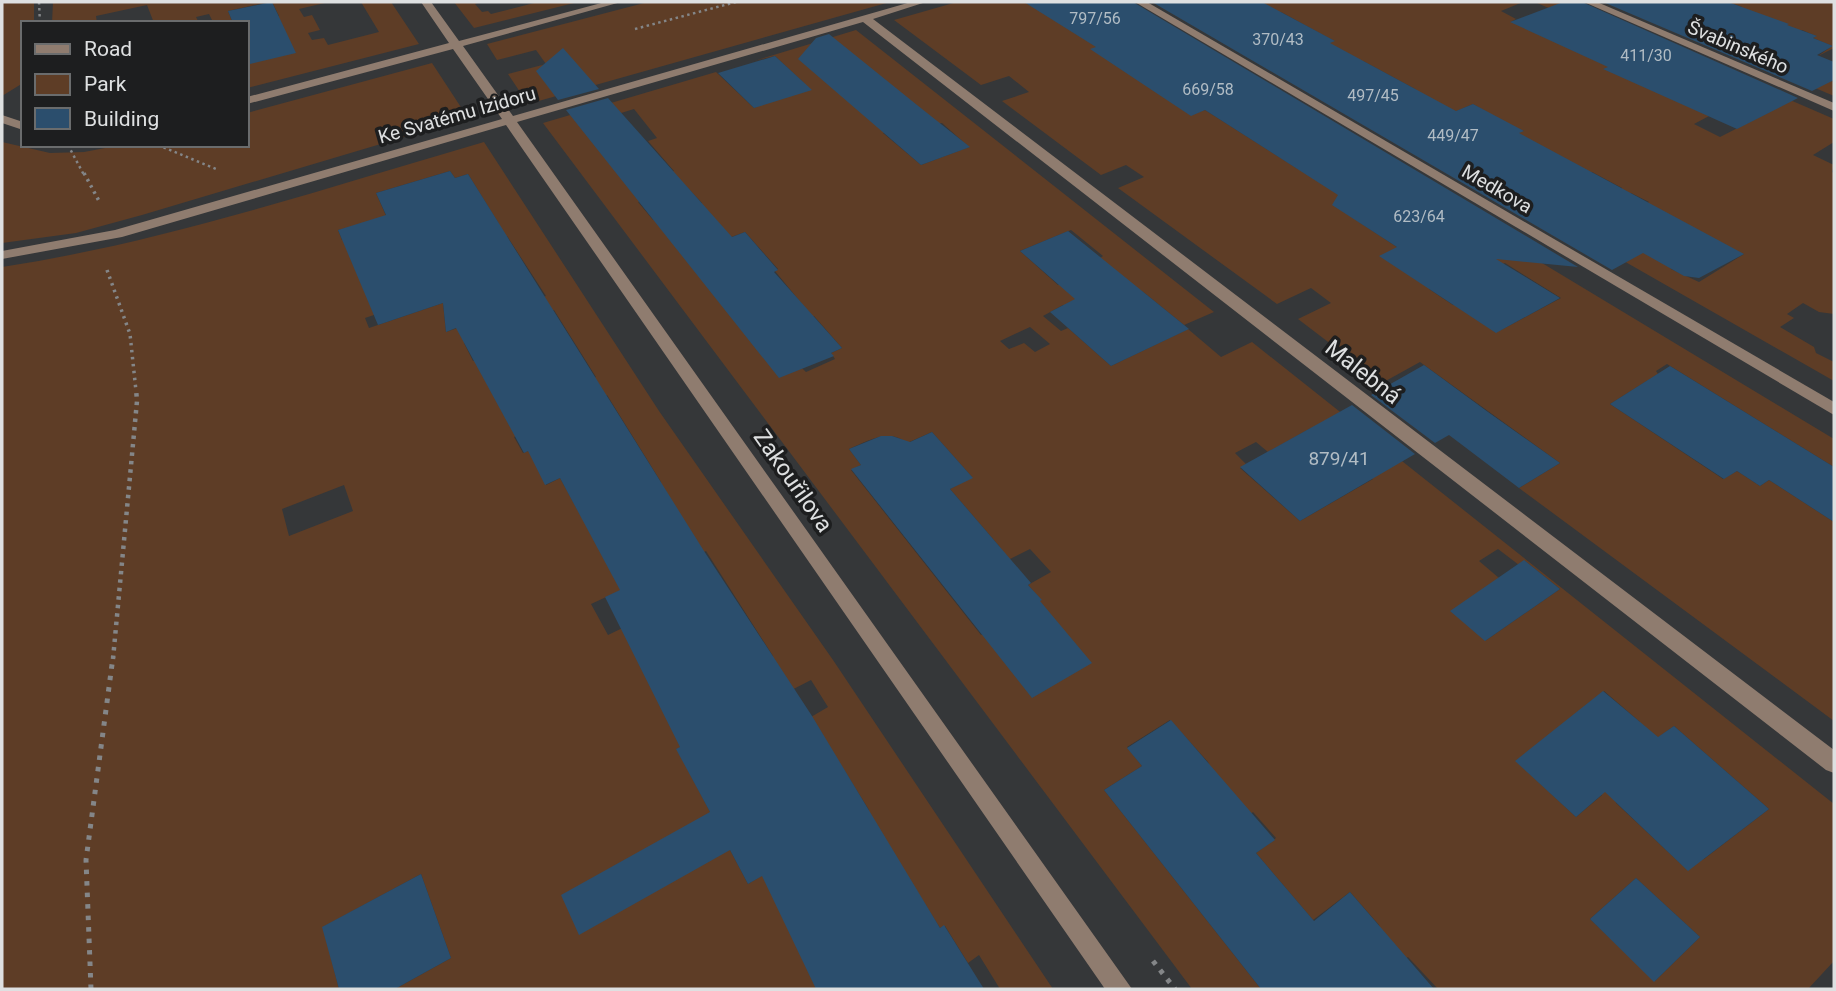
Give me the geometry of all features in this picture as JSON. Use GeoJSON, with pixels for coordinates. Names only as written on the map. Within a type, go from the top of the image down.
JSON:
{"type":"FeatureCollection","features":[{"type":"Feature","properties":{"kind":"street","name":"Zakouřilova"},"geometry":{"type":"LineString","coordinates":[[426,2],[1120,989]]}},
{"type":"Feature","properties":{"kind":"street"},"geometry":{"type":"LineString","coordinates":[[248,101],[616,2]]}},
{"type":"Feature","properties":{"kind":"street","name":"Ke Svatému Izidoru"},"geometry":{"type":"LineString","coordinates":[[2,255],[117,234],[921,2]]}},
{"type":"Feature","properties":{"kind":"street","name":"Medkova"},"geometry":{"type":"LineString","coordinates":[[1140,2],[1834,409]]}},
{"type":"Feature","properties":{"kind":"street","name":"Švabinského"},"geometry":{"type":"LineString","coordinates":[[1589,2],[1834,107]]}},
{"type":"Feature","properties":{"kind":"street","name":"Malebná"},"geometry":{"type":"LineString","coordinates":[[865,18],[1834,763]]}},
{"type":"Feature","properties":{"kind":"street"},"geometry":{"type":"LineString","coordinates":[[2,119],[21,125]]}},
{"type":"Feature","properties":{"kind":"path"},"geometry":{"type":"LineString","coordinates":[[39,2],[40,21]]}},
{"type":"Feature","properties":{"kind":"path"},"geometry":{"type":"LineString","coordinates":[[69,147],[117,234],[105,266],[130,334],[137,401],[116,634],[86,860],[91,989]]}},
{"type":"Feature","properties":{"kind":"path"},"geometry":{"type":"LineString","coordinates":[[1150,956],[1175,989]]}},
{"type":"Feature","properties":{"kind":"green space"},"geometry":{"type":"Polygon","coordinates":[[[2,2],[34,2],[34,21],[21,21],[21,84],[2,96],[2,2]]]}},
{"type":"Feature","properties":{"kind":"green space"},"geometry":{"type":"Polygon","coordinates":[[[53,2],[268,2],[228,11],[232,21],[209,21],[212,20],[209,14],[196,17],[198,21],[153,21],[147,5],[96,16],[97,21],[52,21],[53,2]]]}},
{"type":"Feature","properties":{"kind":"green space"},"geometry":{"type":"Polygon","coordinates":[[[272,2],[329,2],[299,9],[304,17],[312,15],[320,30],[308,33],[312,40],[324,38],[328,45],[379,32],[361,2],[391,2],[419,44],[248,88],[248,44],[250,47],[279,30],[248,39],[248,24],[279,16],[272,2]]]}},
{"type":"Feature","properties":{"kind":"green space"},"geometry":{"type":"Polygon","coordinates":[[[454,2],[481,2],[475,4],[482,12],[488,11],[491,14],[538,2],[578,2],[474,28],[454,2]]]}},
{"type":"Feature","properties":{"kind":"green space"},"geometry":{"type":"Polygon","coordinates":[[[648,2],[890,2],[528,104],[508,74],[546,64],[536,50],[497,60],[487,44],[648,2]]]}},
{"type":"Feature","properties":{"kind":"green space"},"geometry":{"type":"Polygon","coordinates":[[[957,2],[1031,2],[1053,16],[1121,27],[1079,2],[1109,2],[1834,439],[1834,467],[1667,364],[1656,371],[1658,374],[1610,404],[1723,479],[1737,471],[1760,486],[1769,480],[1834,522],[1834,721],[1519,488],[1560,463],[1420,362],[1382,383],[1298,319],[1331,303],[1311,288],[1277,304],[1118,188],[1144,177],[1126,165],[1101,175],[1002,101],[1029,92],[1009,76],[981,85],[894,20],[957,2]],[[1174,79],[1196,113],[1205,110],[1298,169],[1310,164],[1174,79]],[[1359,222],[1447,280],[1429,289],[1453,305],[1459,303],[1501,330],[1561,298],[1505,263],[1501,265],[1359,222]]]}},
{"type":"Feature","properties":{"kind":"green space"},"geometry":{"type":"Polygon","coordinates":[[[1170,2],[1523,2],[1501,11],[1516,19],[1511,22],[1578,21],[1535,2],[1565,2],[1834,119],[1834,142],[1813,155],[1834,165],[1834,314],[1819,312],[1803,303],[1787,314],[1794,318],[1780,327],[1814,347],[1816,353],[1834,362],[1834,381],[1170,2]],[[1281,12],[1242,25],[1334,41],[1281,12]],[[1363,61],[1339,70],[1416,90],[1363,61]],[[1473,104],[1420,127],[1485,148],[1524,130],[1519,131],[1473,104]],[[1775,109],[1711,115],[1694,124],[1720,137],[1775,109]],[[1592,172],[1578,178],[1639,208],[1649,202],[1631,193],[1620,198],[1622,188],[1592,172]],[[1744,254],[1670,266],[1671,269],[1699,282],[1744,254]]]}},
{"type":"Feature","properties":{"kind":"green space"},"geometry":{"type":"Polygon","coordinates":[[[1612,2],[1690,2],[1727,16],[1742,7],[1728,2],[1834,2],[1834,48],[1818,56],[1832,46],[1802,30],[1786,38],[1819,76],[1834,82],[1834,96],[1612,2]]]}},
{"type":"Feature","properties":{"kind":"green space"},"geometry":{"type":"Polygon","coordinates":[[[856,30],[1214,312],[1184,325],[1142,291],[1080,319],[1063,305],[1043,316],[1061,331],[1068,328],[1111,366],[1188,329],[1221,357],[1252,342],[1834,804],[1834,961],[1808,989],[1438,989],[1408,957],[1387,973],[1379,925],[1350,892],[1313,920],[1256,853],[1276,838],[1253,812],[1233,826],[1208,762],[1170,720],[1127,747],[1142,766],[1104,790],[1261,989],[1192,989],[543,123],[716,72],[754,108],[804,83],[775,56],[754,61],[856,30]],[[634,109],[579,126],[658,177],[674,171],[648,141],[657,138],[634,109]],[[942,123],[883,133],[921,165],[969,147],[942,123]],[[685,185],[638,202],[653,220],[702,203],[685,185]],[[1071,230],[1020,251],[1058,285],[1103,256],[1071,230]],[[745,232],[682,255],[806,372],[835,359],[831,353],[842,348],[814,316],[799,322],[802,304],[775,271],[778,269],[745,232]],[[1030,327],[1000,341],[1009,349],[1024,343],[1035,352],[1050,344],[1030,327]],[[1311,428],[1268,452],[1256,442],[1235,453],[1246,464],[1240,468],[1300,521],[1373,479],[1311,428]],[[932,432],[907,443],[893,436],[878,437],[849,449],[861,465],[851,470],[981,635],[1041,600],[1028,585],[1051,572],[1030,549],[1008,560],[950,489],[972,477],[932,432]],[[1498,549],[1479,561],[1499,578],[1485,641],[1560,589],[1525,561],[1519,565],[1498,549]],[[1604,691],[1516,761],[1576,817],[1602,795],[1580,775],[1640,722],[1604,691]],[[1674,726],[1610,772],[1616,803],[1681,864],[1704,859],[1769,809],[1674,726]],[[1636,878],[1590,919],[1655,981],[1700,937],[1636,878]]]}},
{"type":"Feature","properties":{"kind":"green space"},"geometry":{"type":"Polygon","coordinates":[[[432,63],[468,118],[76,233],[2,243],[2,142],[50,153],[84,152],[110,147],[248,147],[248,113],[432,63]]]}},
{"type":"Feature","properties":{"kind":"green space"},"geometry":{"type":"Polygon","coordinates":[[[484,142],[659,411],[833,660],[1053,989],[1000,989],[979,955],[968,963],[945,926],[940,928],[893,853],[821,954],[840,989],[395,989],[451,958],[421,874],[323,927],[339,989],[2,989],[2,267],[185,229],[484,142]],[[450,171],[376,193],[387,218],[338,230],[342,240],[499,224],[468,174],[455,178],[450,171]],[[507,236],[437,258],[469,283],[365,318],[369,328],[443,303],[446,332],[546,296],[507,236]],[[554,310],[464,343],[473,361],[492,354],[503,414],[596,377],[554,310]],[[607,395],[532,424],[534,429],[514,437],[523,453],[543,445],[546,485],[560,478],[581,516],[661,482],[607,395]],[[344,485],[282,509],[289,536],[353,511],[344,485]],[[706,551],[591,604],[608,635],[637,621],[773,656],[706,551]],[[811,680],[677,749],[748,884],[869,810],[811,717],[828,707],[811,680]]]}},
{"type":"Feature","properties":{"kind":"building"},"geometry":{"type":"Polygon","coordinates":[[[272,2],[296,53],[250,64],[248,21],[232,21],[228,11],[272,2]]]}},
{"type":"Feature","properties":{"kind":"building"},"geometry":{"type":"Polygon","coordinates":[[[1024,2],[1133,2],[1578,267],[1496,259],[1560,298],[1496,333],[1379,256],[1397,247],[1332,205],[1338,195],[1205,110],[1191,116],[1090,49],[1096,47],[1024,2]]]}},
{"type":"Feature","properties":{"kind":"building"},"geometry":{"type":"Polygon","coordinates":[[[1152,2],[1262,2],[1335,41],[1330,43],[1456,111],[1473,104],[1524,131],[1519,133],[1744,254],[1699,278],[1684,276],[1643,253],[1612,270],[1152,2]]]}},
{"type":"Feature","properties":{"kind":"building"},"geometry":{"type":"Polygon","coordinates":[[[1563,2],[1582,2],[1798,98],[1737,129],[1603,69],[1608,67],[1510,22],[1563,2]]]}},
{"type":"Feature","properties":{"kind":"building"},"geometry":{"type":"Polygon","coordinates":[[[1603,2],[1728,2],[1789,24],[1787,25],[1817,36],[1813,38],[1833,46],[1817,55],[1834,62],[1834,80],[1812,91],[1603,2]]]}},
{"type":"Feature","properties":{"kind":"building"},"geometry":{"type":"Polygon","coordinates":[[[829,34],[970,147],[921,165],[798,59],[816,38],[829,34]]]}},
{"type":"Feature","properties":{"kind":"building"},"geometry":{"type":"Polygon","coordinates":[[[563,48],[599,89],[558,100],[536,71],[563,48]]]}},
{"type":"Feature","properties":{"kind":"building"},"geometry":{"type":"Polygon","coordinates":[[[775,56],[812,90],[754,108],[718,73],[775,56]]]}},
{"type":"Feature","properties":{"kind":"building"},"geometry":{"type":"Polygon","coordinates":[[[608,98],[732,237],[745,232],[778,270],[774,272],[842,348],[831,353],[834,356],[779,378],[566,110],[608,98]]]}},
{"type":"Feature","properties":{"kind":"building"},"geometry":{"type":"Polygon","coordinates":[[[450,171],[455,178],[468,174],[704,551],[812,716],[940,928],[944,925],[984,989],[816,989],[762,876],[748,884],[730,850],[579,935],[561,895],[710,812],[676,749],[680,747],[605,597],[620,590],[560,478],[545,485],[528,451],[524,453],[456,328],[446,332],[443,303],[378,325],[338,230],[386,215],[376,193],[450,171]]]}},
{"type":"Feature","properties":{"kind":"building"},"geometry":{"type":"Polygon","coordinates":[[[1068,231],[1189,329],[1111,366],[1050,312],[1075,299],[1020,251],[1068,231]]]}},
{"type":"Feature","properties":{"kind":"building"},"geometry":{"type":"Polygon","coordinates":[[[1424,365],[1560,463],[1519,488],[1449,435],[1435,443],[1371,395],[1424,365]]]}},
{"type":"Feature","properties":{"kind":"building"},"geometry":{"type":"Polygon","coordinates":[[[1670,366],[1834,467],[1834,522],[1769,480],[1760,486],[1737,471],[1724,479],[1610,404],[1670,366]]]}},
{"type":"Feature","properties":{"kind":"building"},"geometry":{"type":"Polygon","coordinates":[[[1352,405],[1415,454],[1300,521],[1240,467],[1352,405]]]}},
{"type":"Feature","properties":{"kind":"building"},"geometry":{"type":"Polygon","coordinates":[[[932,432],[973,478],[950,489],[1031,583],[1028,585],[1042,600],[1040,601],[1092,663],[1032,698],[851,469],[861,465],[849,449],[881,436],[892,436],[910,442],[932,432]]]}},
{"type":"Feature","properties":{"kind":"building"},"geometry":{"type":"Polygon","coordinates":[[[1524,560],[1560,589],[1485,641],[1450,611],[1524,560]]]}},
{"type":"Feature","properties":{"kind":"building"},"geometry":{"type":"Polygon","coordinates":[[[1603,691],[1658,737],[1674,726],[1769,809],[1688,871],[1605,792],[1576,817],[1515,761],[1603,691]]]}},
{"type":"Feature","properties":{"kind":"building"},"geometry":{"type":"Polygon","coordinates":[[[1171,720],[1275,840],[1256,853],[1314,921],[1350,892],[1434,989],[1261,989],[1104,790],[1142,766],[1127,748],[1171,720]]]}},
{"type":"Feature","properties":{"kind":"building"},"geometry":{"type":"Polygon","coordinates":[[[421,874],[451,958],[395,989],[339,989],[322,927],[421,874]]]}},
{"type":"Feature","properties":{"kind":"building"},"geometry":{"type":"Polygon","coordinates":[[[1636,878],[1700,937],[1654,982],[1590,919],[1636,878]]]}}]}
